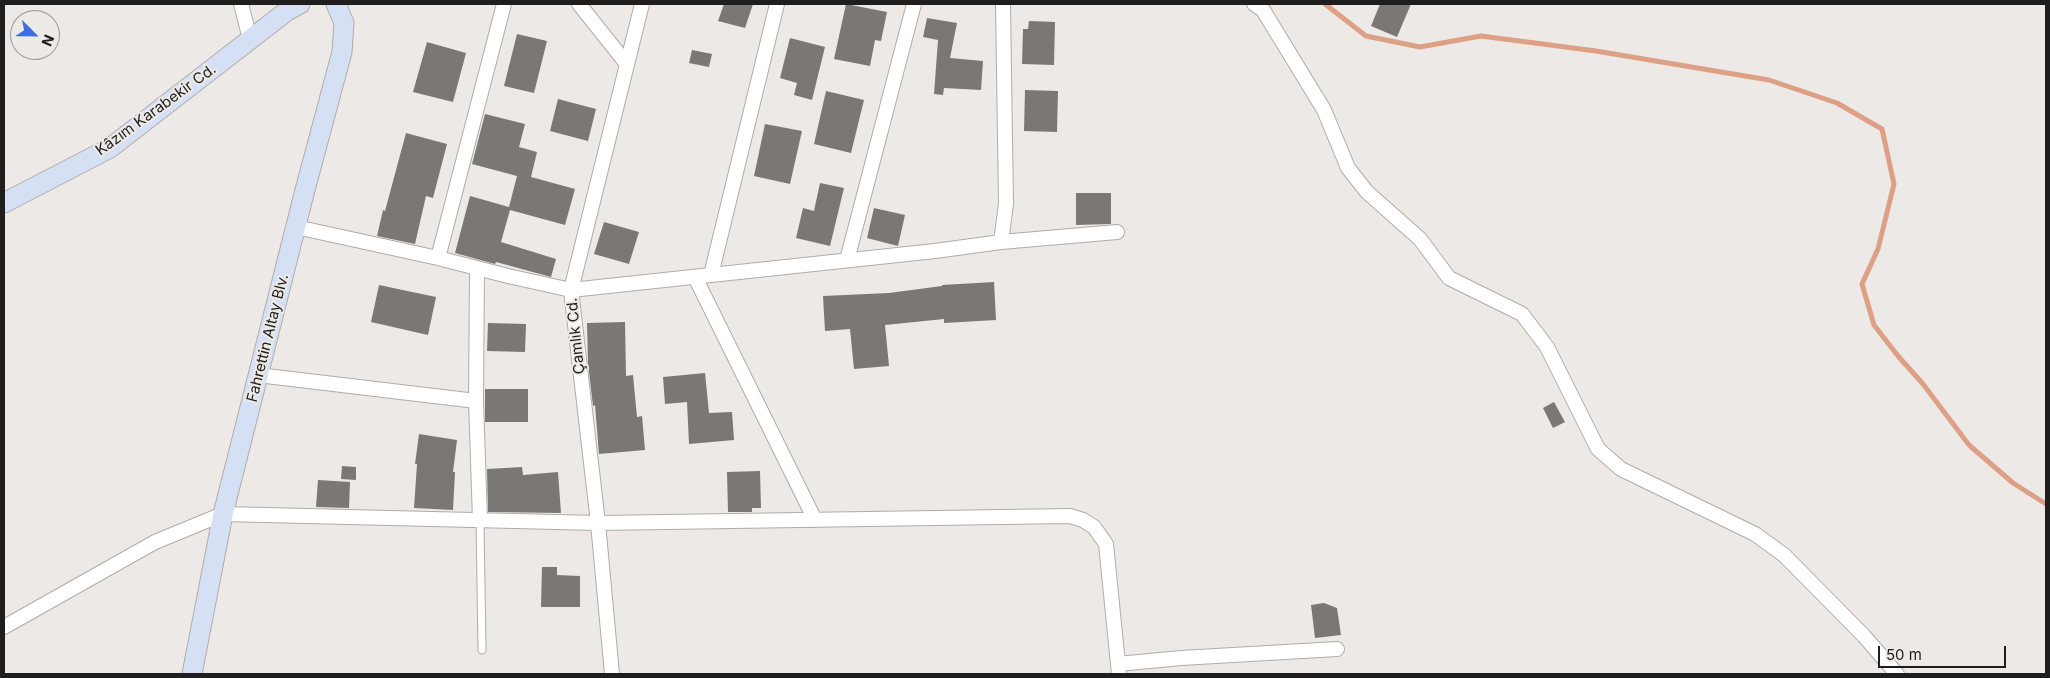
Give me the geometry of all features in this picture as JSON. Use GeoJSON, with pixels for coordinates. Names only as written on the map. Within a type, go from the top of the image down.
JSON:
{"type":"FeatureCollection","features":[{"type":"Feature","properties":{"kind":"street"},"geometry":{"type":"LineString","coordinates":[[241,4],[250,39]]}},
{"type":"Feature","properties":{"kind":"street","name":"Kâzım Karabekir Cd."},"geometry":{"type":"LineString","coordinates":[[4,203],[110,148],[250,39],[287,11],[300,4]]}},
{"type":"Feature","properties":{"kind":"street","name":"Fahrettin Altay Blv."},"geometry":{"type":"LineString","coordinates":[[192,674],[223,514],[342,52],[344,23],[336,4]]}},
{"type":"Feature","properties":{"kind":"street"},"geometry":{"type":"LineString","coordinates":[[438,258],[504,4]]}},
{"type":"Feature","properties":{"kind":"street"},"geometry":{"type":"LineString","coordinates":[[579,4],[626,64]]}},
{"type":"Feature","properties":{"kind":"street","name":"Çamlık Cd."},"geometry":{"type":"LineString","coordinates":[[612,674],[598,523],[571,290],[642,4]]}},
{"type":"Feature","properties":{"kind":"street"},"geometry":{"type":"LineString","coordinates":[[711,275],[777,4]]}},
{"type":"Feature","properties":{"kind":"street"},"geometry":{"type":"LineString","coordinates":[[847,260],[914,4]]}},
{"type":"Feature","properties":{"kind":"street"},"geometry":{"type":"LineString","coordinates":[[1001,242],[1006,204],[1003,4]]}},
{"type":"Feature","properties":{"kind":"street"},"geometry":{"type":"LineString","coordinates":[[1254,4],[1263,10],[1324,110],[1348,168],[1367,192],[1420,239],[1449,278],[1522,314],[1547,347],[1598,449],[1621,469],[1755,534],[1784,555],[1864,636],[1897,674]]}},
{"type":"Feature","properties":{"kind":"street"},"geometry":{"type":"LineString","coordinates":[[296,227],[571,290],[695,278],[1001,242],[1117,232]]}},
{"type":"Feature","properties":{"kind":"street"},"geometry":{"type":"LineString","coordinates":[[477,269],[476,401],[480,520]]}},
{"type":"Feature","properties":{"kind":"street"},"geometry":{"type":"LineString","coordinates":[[695,278],[816,520]]}},
{"type":"Feature","properties":{"kind":"street"},"geometry":{"type":"LineString","coordinates":[[258,375],[476,401]]}},
{"type":"Feature","properties":{"kind":"street"},"geometry":{"type":"LineString","coordinates":[[4,627],[155,542],[223,514],[598,523],[1070,516],[1083,520],[1094,527],[1106,544],[1118,669],[1182,658],[1337,649]]}},
{"type":"Feature","properties":{"kind":"lane"},"geometry":{"type":"LineString","coordinates":[[480,520],[482,650]]}},
{"type":"Feature","properties":{"kind":"building"},"geometry":{"type":"Polygon","coordinates":[[[724,4],[753,4],[745,28],[718,21],[724,4]]]}},
{"type":"Feature","properties":{"kind":"building"},"geometry":{"type":"Polygon","coordinates":[[[846,4],[887,12],[881,41],[875,40],[870,66],[834,59],[846,4]]]}},
{"type":"Feature","properties":{"kind":"building"},"geometry":{"type":"Polygon","coordinates":[[[1380,4],[1411,4],[1397,37],[1371,26],[1380,4]]]}},
{"type":"Feature","properties":{"kind":"building"},"geometry":{"type":"Polygon","coordinates":[[[927,18],[957,23],[950,58],[983,61],[981,90],[944,88],[943,95],[934,94],[938,40],[923,37],[927,18]]]}},
{"type":"Feature","properties":{"kind":"building"},"geometry":{"type":"Polygon","coordinates":[[[1029,21],[1055,22],[1054,65],[1022,64],[1023,29],[1028,29],[1029,21]]]}},
{"type":"Feature","properties":{"kind":"building"},"geometry":{"type":"Polygon","coordinates":[[[517,34],[547,41],[534,93],[504,86],[517,34]]]}},
{"type":"Feature","properties":{"kind":"building"},"geometry":{"type":"Polygon","coordinates":[[[790,38],[825,47],[812,100],[794,95],[797,83],[780,78],[790,38]]]}},
{"type":"Feature","properties":{"kind":"building"},"geometry":{"type":"Polygon","coordinates":[[[427,42],[466,53],[453,102],[413,92],[427,42]]]}},
{"type":"Feature","properties":{"kind":"building"},"geometry":{"type":"Polygon","coordinates":[[[692,50],[712,54],[709,67],[689,63],[692,50]]]}},
{"type":"Feature","properties":{"kind":"building"},"geometry":{"type":"Polygon","coordinates":[[[1025,90],[1058,91],[1057,132],[1024,131],[1025,90]]]}},
{"type":"Feature","properties":{"kind":"building"},"geometry":{"type":"Polygon","coordinates":[[[826,91],[864,100],[851,153],[814,144],[826,91]]]}},
{"type":"Feature","properties":{"kind":"building"},"geometry":{"type":"Polygon","coordinates":[[[558,99],[596,109],[588,141],[550,131],[558,99]]]}},
{"type":"Feature","properties":{"kind":"building"},"geometry":{"type":"Polygon","coordinates":[[[485,114],[525,124],[519,147],[537,152],[531,177],[575,189],[565,225],[510,210],[501,242],[556,259],[551,277],[455,253],[470,196],[509,207],[517,176],[472,164],[485,114]]]}},
{"type":"Feature","properties":{"kind":"building"},"geometry":{"type":"Polygon","coordinates":[[[765,124],[802,131],[790,184],[754,176],[765,124]]]}},
{"type":"Feature","properties":{"kind":"building"},"geometry":{"type":"Polygon","coordinates":[[[406,133],[447,144],[433,198],[426,196],[415,244],[377,236],[406,133]]]}},
{"type":"Feature","properties":{"kind":"building"},"geometry":{"type":"Polygon","coordinates":[[[820,183],[844,188],[830,246],[796,238],[803,208],[814,211],[820,183]]]}},
{"type":"Feature","properties":{"kind":"building"},"geometry":{"type":"Polygon","coordinates":[[[1076,193],[1111,193],[1111,224],[1076,225],[1076,193]]]}},
{"type":"Feature","properties":{"kind":"building"},"geometry":{"type":"Polygon","coordinates":[[[874,208],[905,215],[898,246],[867,238],[874,208]]]}},
{"type":"Feature","properties":{"kind":"building"},"geometry":{"type":"Polygon","coordinates":[[[604,222],[639,232],[629,264],[594,254],[604,222]]]}},
{"type":"Feature","properties":{"kind":"building"},"geometry":{"type":"Polygon","coordinates":[[[994,282],[996,320],[944,323],[944,319],[885,325],[889,366],[854,369],[850,329],[825,331],[823,296],[889,293],[942,285],[994,282]]]}},
{"type":"Feature","properties":{"kind":"building"},"geometry":{"type":"Polygon","coordinates":[[[379,285],[436,297],[428,335],[371,322],[379,285]]]}},
{"type":"Feature","properties":{"kind":"building"},"geometry":{"type":"Polygon","coordinates":[[[625,322],[626,376],[633,375],[637,417],[642,416],[645,450],[599,454],[595,405],[593,406],[588,363],[587,323],[625,322]]]}},
{"type":"Feature","properties":{"kind":"building"},"geometry":{"type":"Polygon","coordinates":[[[488,323],[526,324],[525,352],[487,351],[488,323]]]}},
{"type":"Feature","properties":{"kind":"building"},"geometry":{"type":"Polygon","coordinates":[[[705,373],[709,413],[732,412],[734,440],[689,444],[687,402],[665,404],[663,377],[705,373]]]}},
{"type":"Feature","properties":{"kind":"building"},"geometry":{"type":"Polygon","coordinates":[[[485,389],[528,389],[528,422],[485,422],[485,389]]]}},
{"type":"Feature","properties":{"kind":"building"},"geometry":{"type":"Polygon","coordinates":[[[1554,402],[1565,422],[1553,428],[1543,408],[1554,402]]]}},
{"type":"Feature","properties":{"kind":"building"},"geometry":{"type":"Polygon","coordinates":[[[419,434],[457,440],[453,472],[455,472],[453,510],[414,508],[417,464],[415,464],[419,434]]]}},
{"type":"Feature","properties":{"kind":"building"},"geometry":{"type":"Polygon","coordinates":[[[342,466],[356,467],[356,480],[341,479],[342,466]]]}},
{"type":"Feature","properties":{"kind":"building"},"geometry":{"type":"Polygon","coordinates":[[[522,467],[523,475],[558,472],[561,513],[488,512],[487,469],[522,467]]]}},
{"type":"Feature","properties":{"kind":"building"},"geometry":{"type":"Polygon","coordinates":[[[760,471],[761,508],[752,508],[752,512],[728,512],[727,472],[760,471]]]}},
{"type":"Feature","properties":{"kind":"building"},"geometry":{"type":"Polygon","coordinates":[[[318,480],[350,482],[349,508],[316,507],[318,480]]]}},
{"type":"Feature","properties":{"kind":"building"},"geometry":{"type":"Polygon","coordinates":[[[542,567],[557,567],[557,575],[580,576],[580,607],[541,607],[542,567]]]}},
{"type":"Feature","properties":{"kind":"building"},"geometry":{"type":"Polygon","coordinates":[[[1324,603],[1337,608],[1341,635],[1315,638],[1311,605],[1324,603]]]}},
{"type":"Feature","properties":{"kind":"waterway"},"geometry":{"type":"LineString","coordinates":[[1325,4],[1366,36],[1420,47],[1481,36],[1596,51],[1769,80],[1837,103],[1882,129],[1894,184],[1878,249],[1862,284],[1874,325],[1923,384],[1969,445],[2013,483],[2046,504]]}}]}
